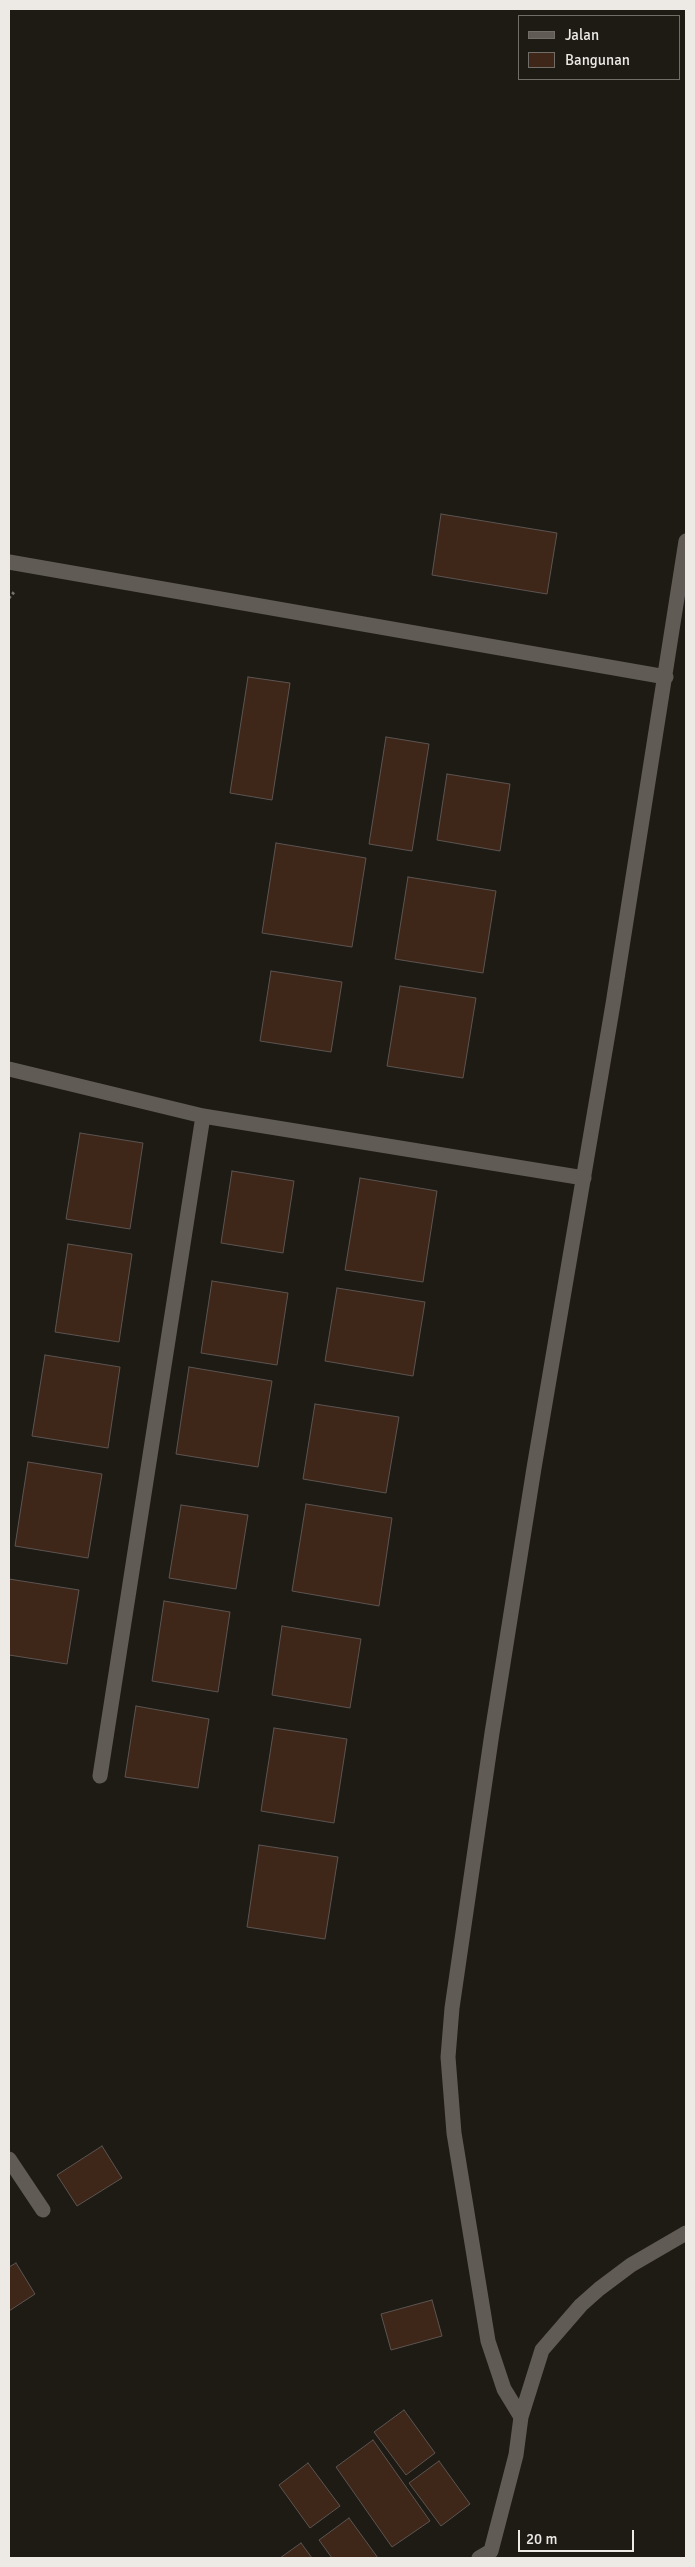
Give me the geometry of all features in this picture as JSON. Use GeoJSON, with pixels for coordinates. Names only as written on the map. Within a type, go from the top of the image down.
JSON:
{"type":"FeatureCollection","features":[{"type":"Feature","properties":{"kind":"street"},"geometry":{"type":"LineString","coordinates":[[521,2418],[504,2389],[488,2341],[454,2133],[448,2057],[452,2008],[494,1723],[666,678],[686,541]]}},
{"type":"Feature","properties":{"kind":"street"},"geometry":{"type":"LineString","coordinates":[[9,562],[666,678]]}},
{"type":"Feature","properties":{"kind":"street"},"geometry":{"type":"LineString","coordinates":[[9,1069],[203,1116],[584,1178]]}},
{"type":"Feature","properties":{"kind":"street"},"geometry":{"type":"LineString","coordinates":[[100,1776],[203,1116]]}},
{"type":"Feature","properties":{"kind":"street"},"geometry":{"type":"LineString","coordinates":[[9,2160],[43,2210]]}},
{"type":"Feature","properties":{"kind":"street"},"geometry":{"type":"LineString","coordinates":[[491,2556],[516,2455],[521,2418],[542,2350],[581,2305],[631,2265],[686,2233]]}},
{"type":"Feature","properties":{"kind":"building"},"geometry":{"type":"Polygon","coordinates":[[[441,514],[557,533],[547,594],[432,575],[441,514]]]}},
{"type":"Feature","properties":{"kind":"building"},"geometry":{"type":"Polygon","coordinates":[[[248,677],[290,683],[272,800],[230,793],[248,677]]]}},
{"type":"Feature","properties":{"kind":"building"},"geometry":{"type":"Polygon","coordinates":[[[386,737],[429,744],[412,851],[369,844],[386,737]]]}},
{"type":"Feature","properties":{"kind":"building"},"geometry":{"type":"Polygon","coordinates":[[[447,774],[510,784],[500,851],[437,840],[447,774]]]}},
{"type":"Feature","properties":{"kind":"building"},"geometry":{"type":"Polygon","coordinates":[[[276,843],[366,858],[352,947],[262,933],[276,843]]]}},
{"type":"Feature","properties":{"kind":"building"},"geometry":{"type":"Polygon","coordinates":[[[408,877],[496,891],[483,973],[395,959],[408,877]]]}},
{"type":"Feature","properties":{"kind":"building"},"geometry":{"type":"Polygon","coordinates":[[[271,971],[342,982],[331,1052],[260,1041],[271,971]]]}},
{"type":"Feature","properties":{"kind":"building"},"geometry":{"type":"Polygon","coordinates":[[[400,986],[476,998],[463,1078],[387,1066],[400,986]]]}},
{"type":"Feature","properties":{"kind":"building"},"geometry":{"type":"Polygon","coordinates":[[[80,1133],[143,1143],[130,1229],[66,1219],[80,1133]]]}},
{"type":"Feature","properties":{"kind":"building"},"geometry":{"type":"Polygon","coordinates":[[[232,1171],[294,1181],[283,1253],[221,1243],[232,1171]]]}},
{"type":"Feature","properties":{"kind":"building"},"geometry":{"type":"Polygon","coordinates":[[[360,1178],[437,1191],[423,1282],[345,1270],[360,1178]]]}},
{"type":"Feature","properties":{"kind":"building"},"geometry":{"type":"Polygon","coordinates":[[[68,1244],[132,1254],[119,1342],[55,1332],[68,1244]]]}},
{"type":"Feature","properties":{"kind":"building"},"geometry":{"type":"Polygon","coordinates":[[[212,1281],[288,1293],[277,1365],[201,1353],[212,1281]]]}},
{"type":"Feature","properties":{"kind":"building"},"geometry":{"type":"Polygon","coordinates":[[[337,1288],[425,1302],[413,1376],[325,1361],[337,1288]]]}},
{"type":"Feature","properties":{"kind":"building"},"geometry":{"type":"Polygon","coordinates":[[[45,1355],[120,1367],[108,1448],[32,1436],[45,1355]]]}},
{"type":"Feature","properties":{"kind":"building"},"geometry":{"type":"Polygon","coordinates":[[[189,1367],[272,1381],[258,1467],[176,1454],[189,1367]]]}},
{"type":"Feature","properties":{"kind":"building"},"geometry":{"type":"Polygon","coordinates":[[[315,1404],[399,1417],[386,1493],[303,1479],[315,1404]]]}},
{"type":"Feature","properties":{"kind":"building"},"geometry":{"type":"Polygon","coordinates":[[[28,1462],[102,1474],[88,1558],[15,1546],[28,1462]]]}},
{"type":"Feature","properties":{"kind":"building"},"geometry":{"type":"Polygon","coordinates":[[[306,1504],[392,1518],[379,1606],[292,1591],[306,1504]]]}},
{"type":"Feature","properties":{"kind":"building"},"geometry":{"type":"Polygon","coordinates":[[[181,1505],[248,1515],[236,1589],[169,1578],[181,1505]]]}},
{"type":"Feature","properties":{"kind":"building"},"geometry":{"type":"Polygon","coordinates":[[[9,1579],[79,1590],[67,1664],[9,1655],[9,1579]]]}},
{"type":"Feature","properties":{"kind":"building"},"geometry":{"type":"Polygon","coordinates":[[[164,1601],[230,1612],[218,1692],[152,1681],[164,1601]]]}},
{"type":"Feature","properties":{"kind":"building"},"geometry":{"type":"Polygon","coordinates":[[[282,1626],[361,1639],[350,1708],[272,1695],[282,1626]]]}},
{"type":"Feature","properties":{"kind":"building"},"geometry":{"type":"Polygon","coordinates":[[[136,1706],[209,1719],[198,1788],[125,1777],[136,1706]]]}},
{"type":"Feature","properties":{"kind":"building"},"geometry":{"type":"Polygon","coordinates":[[[274,1728],[347,1739],[334,1823],[261,1811],[274,1728]]]}},
{"type":"Feature","properties":{"kind":"building"},"geometry":{"type":"Polygon","coordinates":[[[259,1845],[338,1857],[325,1939],[247,1927],[259,1845]]]}},
{"type":"Feature","properties":{"kind":"building"},"geometry":{"type":"Polygon","coordinates":[[[102,2146],[122,2178],[77,2206],[57,2175],[102,2146]]]}},
{"type":"Feature","properties":{"kind":"building"},"geometry":{"type":"Polygon","coordinates":[[[16,2263],[35,2294],[9,2311],[9,2267],[16,2263]]]}},
{"type":"Feature","properties":{"kind":"building"},"geometry":{"type":"Polygon","coordinates":[[[432,2300],[442,2336],[391,2350],[381,2314],[432,2300]]]}},
{"type":"Feature","properties":{"kind":"building"},"geometry":{"type":"Polygon","coordinates":[[[404,2410],[435,2453],[406,2475],[374,2432],[404,2410]]]}},
{"type":"Feature","properties":{"kind":"building"},"geometry":{"type":"Polygon","coordinates":[[[373,2440],[430,2521],[392,2547],[336,2467],[373,2440]]]}},
{"type":"Feature","properties":{"kind":"building"},"geometry":{"type":"Polygon","coordinates":[[[439,2461],[470,2504],[441,2526],[409,2483],[439,2461]]]}},
{"type":"Feature","properties":{"kind":"building"},"geometry":{"type":"Polygon","coordinates":[[[308,2463],[340,2506],[310,2528],[279,2485],[308,2463]]]}},
{"type":"Feature","properties":{"kind":"building"},"geometry":{"type":"Polygon","coordinates":[[[349,2518],[378,2558],[332,2558],[319,2540],[349,2518]]]}},
{"type":"Feature","properties":{"kind":"building"},"geometry":{"type":"Polygon","coordinates":[[[301,2543],[312,2558],[280,2558],[301,2543]]]}}]}
